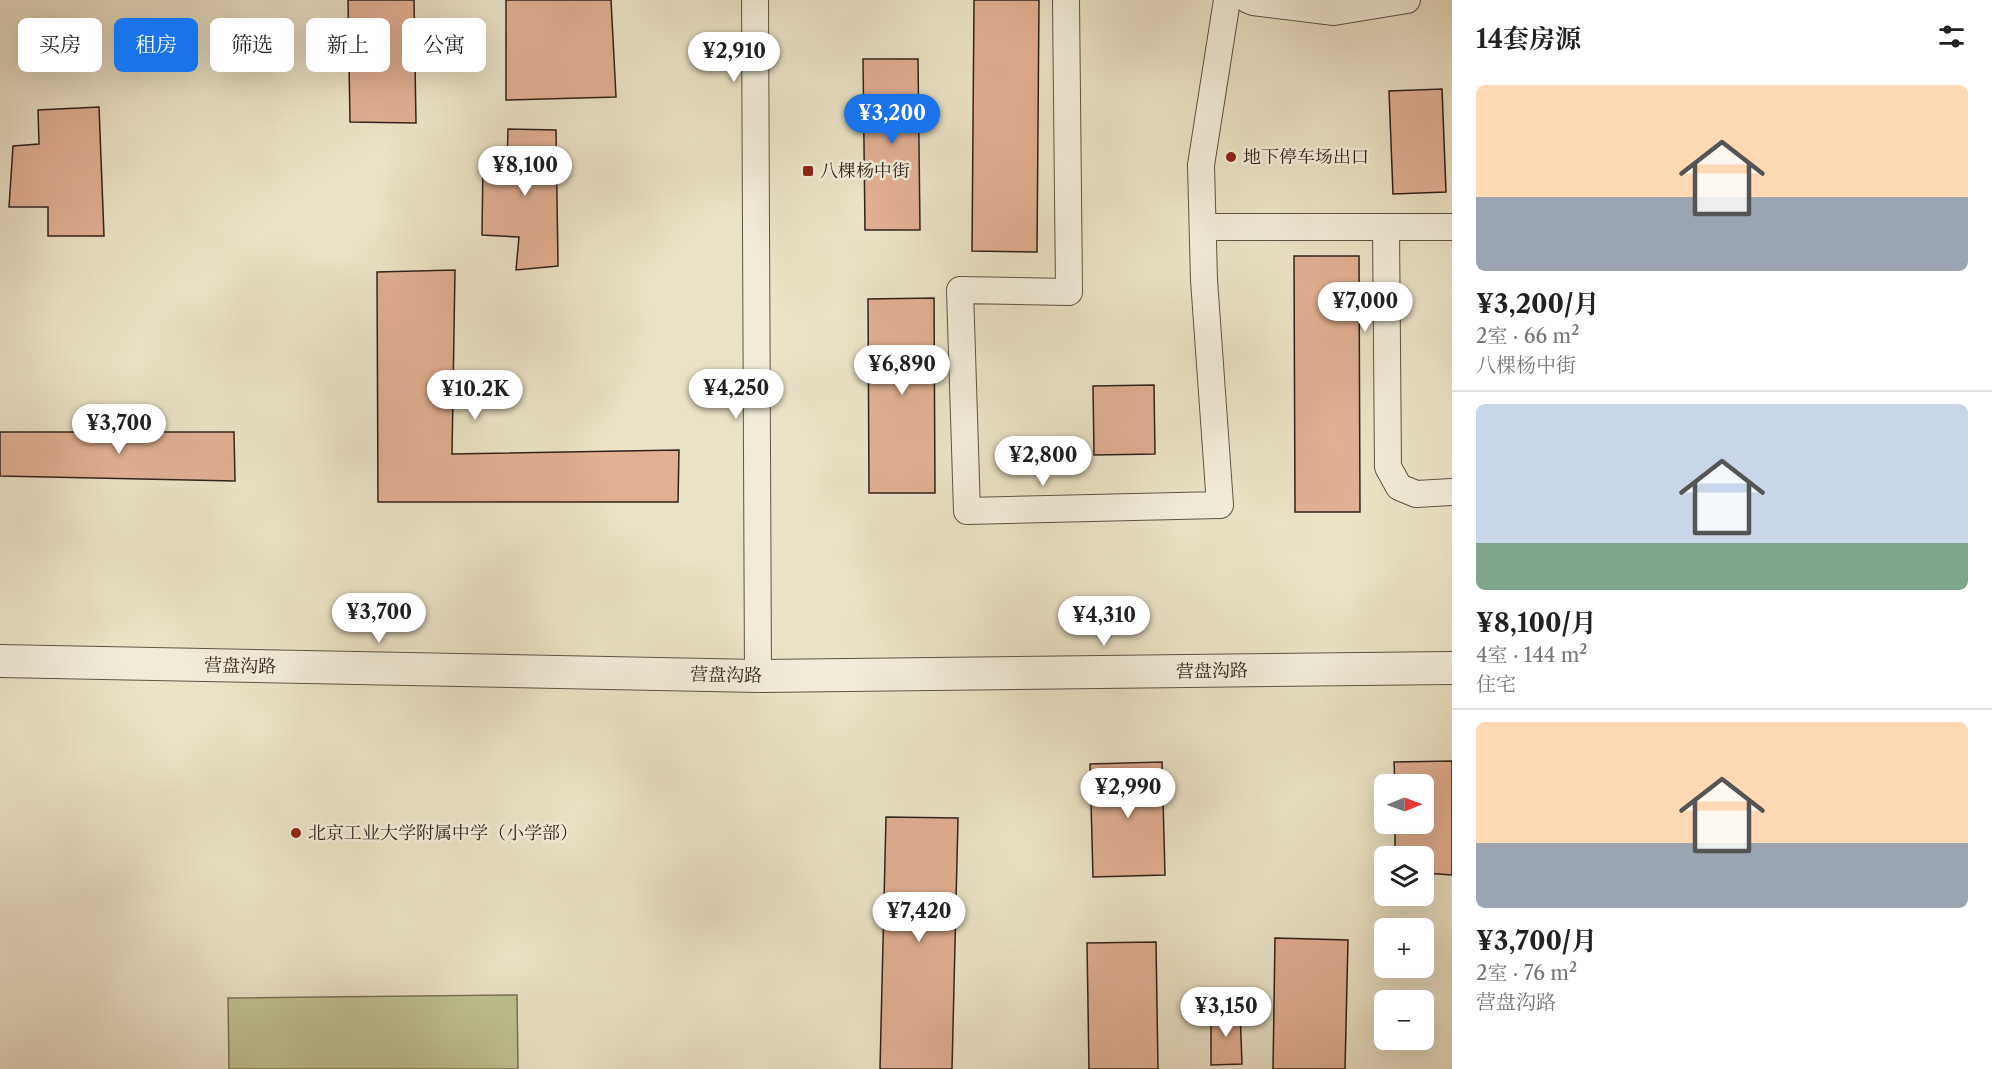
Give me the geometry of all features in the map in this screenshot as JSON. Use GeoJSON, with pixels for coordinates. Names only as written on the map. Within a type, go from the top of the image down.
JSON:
{"type":"FeatureCollection","features":[{"type":"Feature","properties":{"kind":"street"},"geometry":{"type":"LineString","coordinates":[[755,0],[758,676]]}},
{"type":"Feature","properties":{"kind":"street"},"geometry":{"type":"LineString","coordinates":[[1066,0],[1069,292],[960,290],[967,512],[1220,505],[1204,280],[1201,165],[1226,8]]}},
{"type":"Feature","properties":{"kind":"street"},"geometry":{"type":"LineString","coordinates":[[1248,0],[1334,12],[1407,0]]}},
{"type":"Feature","properties":{"kind":"street"},"geometry":{"type":"LineString","coordinates":[[1226,8],[1228,110]]}},
{"type":"Feature","properties":{"kind":"street"},"geometry":{"type":"LineString","coordinates":[[1203,227],[1452,227]]}},
{"type":"Feature","properties":{"kind":"street"},"geometry":{"type":"LineString","coordinates":[[1386,227],[1388,467],[1399,487],[1416,494],[1452,492]]}},
{"type":"Feature","properties":{"kind":"street","name":"营盘沟路"},"geometry":{"type":"LineString","coordinates":[[0,662],[758,676],[1452,668]]}},
{"type":"Feature","properties":{"kind":"green space"},"geometry":{"type":"Polygon","coordinates":[[[517,995],[518,1069],[229,1069],[228,998],[517,995]]]}},
{"type":"Feature","properties":{"kind":"building"},"geometry":{"type":"Polygon","coordinates":[[[348,0],[414,0],[414,18],[402,18],[402,72],[415,72],[416,123],[350,122],[349,72],[390,72],[390,18],[348,18],[348,0]]]}},
{"type":"Feature","properties":{"kind":"building"},"geometry":{"type":"Polygon","coordinates":[[[506,0],[611,0],[616,97],[506,100],[506,0]]]}},
{"type":"Feature","properties":{"kind":"building"},"geometry":{"type":"Polygon","coordinates":[[[974,0],[1039,0],[1037,252],[972,251],[974,0]]]}},
{"type":"Feature","properties":{"kind":"building"},"geometry":{"type":"Polygon","coordinates":[[[863,59],[918,59],[920,230],[865,230],[863,59]]]}},
{"type":"Feature","properties":{"kind":"building"},"geometry":{"type":"Polygon","coordinates":[[[1442,89],[1446,192],[1393,194],[1389,91],[1442,89]]]}},
{"type":"Feature","properties":{"kind":"building"},"geometry":{"type":"Polygon","coordinates":[[[99,107],[104,236],[48,236],[48,207],[9,207],[13,146],[39,144],[38,110],[99,107]]]}},
{"type":"Feature","properties":{"kind":"building"},"geometry":{"type":"Polygon","coordinates":[[[508,129],[556,130],[558,266],[516,270],[519,237],[482,235],[483,164],[507,165],[508,129]]]}},
{"type":"Feature","properties":{"kind":"building"},"geometry":{"type":"Polygon","coordinates":[[[1294,256],[1359,256],[1360,512],[1295,512],[1294,256]]]}},
{"type":"Feature","properties":{"kind":"building"},"geometry":{"type":"Polygon","coordinates":[[[455,270],[452,454],[679,450],[678,502],[378,502],[377,272],[455,270]]]}},
{"type":"Feature","properties":{"kind":"building"},"geometry":{"type":"Polygon","coordinates":[[[934,298],[935,493],[869,493],[868,299],[934,298]]]}},
{"type":"Feature","properties":{"kind":"building"},"geometry":{"type":"Polygon","coordinates":[[[1154,385],[1155,454],[1094,455],[1093,386],[1154,385]]]}},
{"type":"Feature","properties":{"kind":"building"},"geometry":{"type":"Polygon","coordinates":[[[0,432],[234,432],[235,481],[0,476],[0,432]]]}},
{"type":"Feature","properties":{"kind":"building"},"geometry":{"type":"Polygon","coordinates":[[[1452,761],[1452,875],[1434,874],[1434,846],[1395,846],[1395,834],[1434,834],[1434,774],[1395,774],[1394,762],[1452,761]]]}},
{"type":"Feature","properties":{"kind":"building"},"geometry":{"type":"Polygon","coordinates":[[[1162,762],[1165,875],[1093,877],[1090,764],[1162,762]]]}},
{"type":"Feature","properties":{"kind":"building"},"geometry":{"type":"Polygon","coordinates":[[[886,817],[958,818],[952,1069],[880,1069],[886,817]]]}},
{"type":"Feature","properties":{"kind":"building"},"geometry":{"type":"Polygon","coordinates":[[[1275,938],[1348,940],[1345,1069],[1273,1069],[1275,938]]]}},
{"type":"Feature","properties":{"kind":"building"},"geometry":{"type":"Polygon","coordinates":[[[1156,942],[1158,1069],[1089,1069],[1087,943],[1156,942]]]}},
{"type":"Feature","properties":{"kind":"building"},"geometry":{"type":"Polygon","coordinates":[[[1211,1010],[1240,1010],[1242,1064],[1211,1065],[1211,1010]]]}},
{"type":"Feature","properties":{"kind":"place","name":"地下停车场出口"},"geometry":{"type":"Point","coordinates":[1231,157]}},
{"type":"Feature","properties":{"kind":"place","name":"八棵杨中街"},"geometry":{"type":"Point","coordinates":[808,171]}},
{"type":"Feature","properties":{"kind":"place","name":"北京工业大学附属中学（小学部）"},"geometry":{"type":"Point","coordinates":[296,833]}}]}
